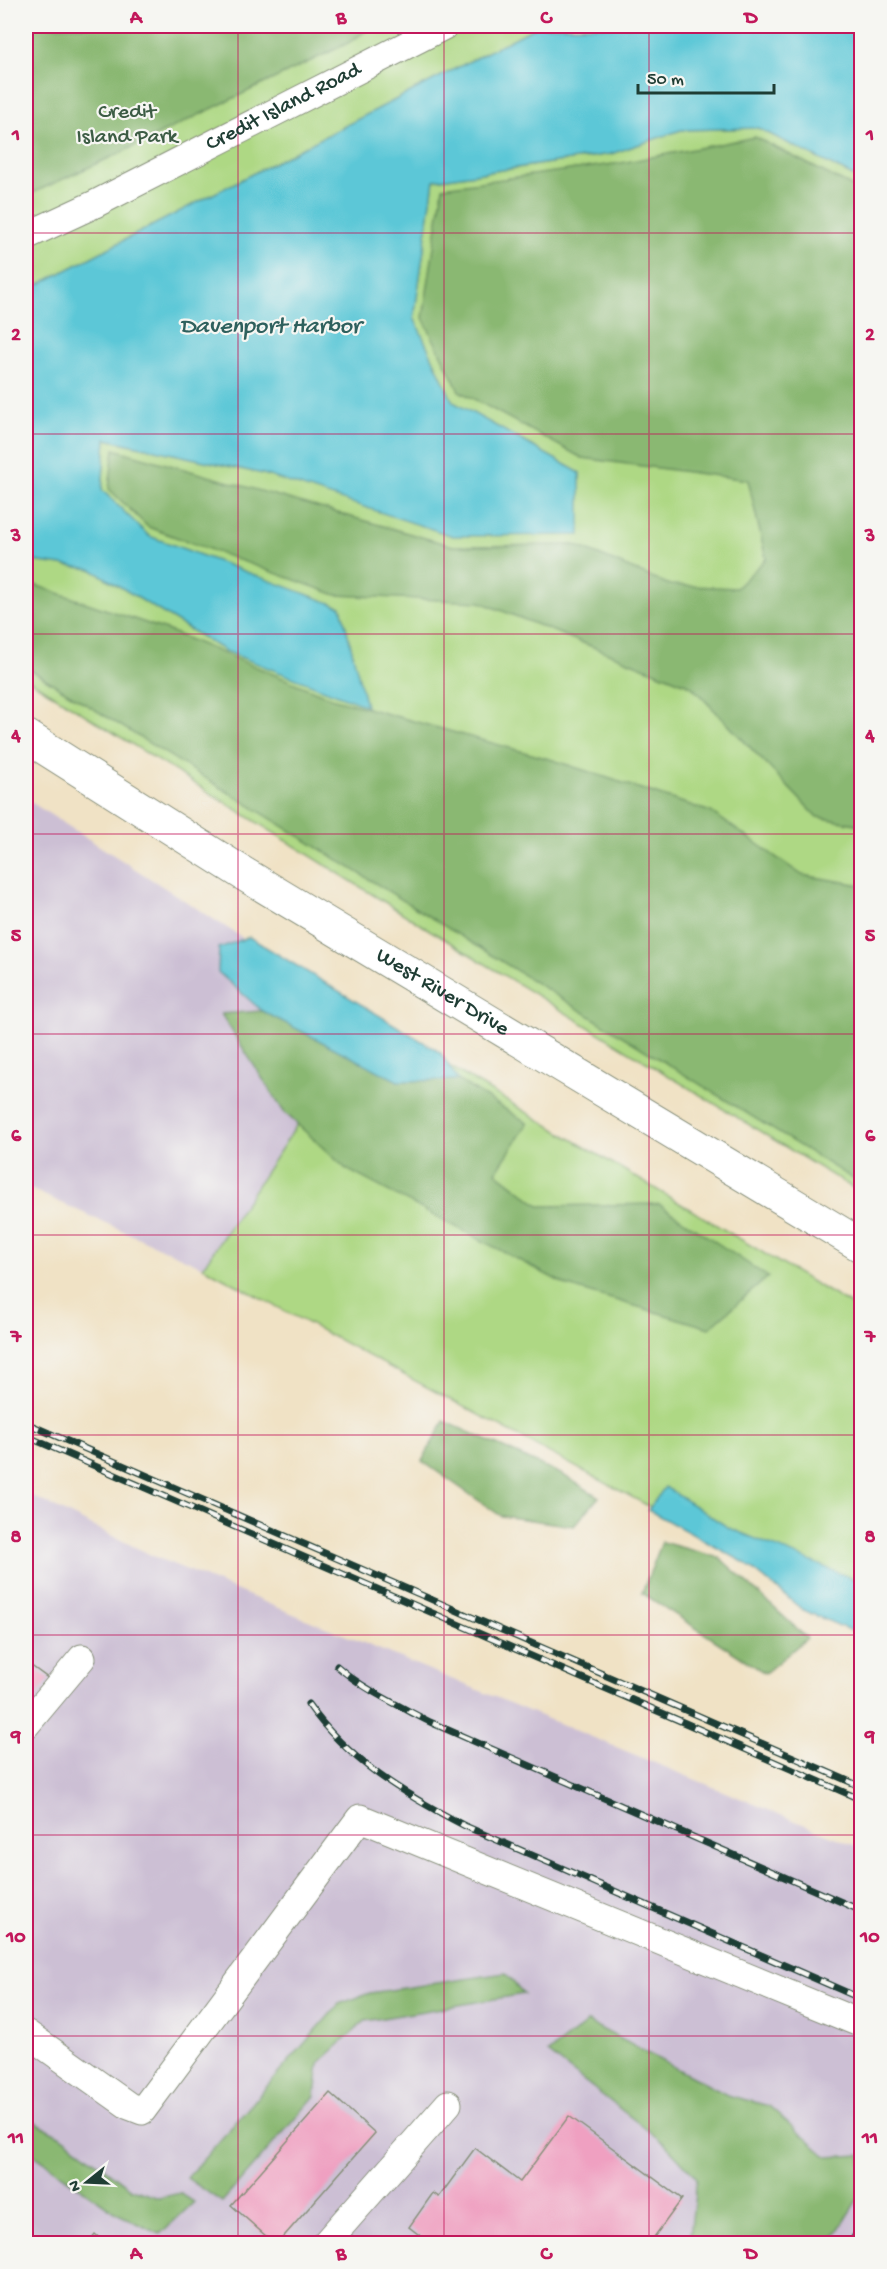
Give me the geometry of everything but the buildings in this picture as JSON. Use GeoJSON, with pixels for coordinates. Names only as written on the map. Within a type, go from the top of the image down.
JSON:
{"type":"FeatureCollection","features":[{"type":"Feature","properties":{"kind":"main road","name":"West River Drive"},"geometry":{"type":"LineString","coordinates":[[26,736],[254,880],[861,1246]]}},
{"type":"Feature","properties":{"kind":"street","name":"Credit Island Road"},"geometry":{"type":"LineString","coordinates":[[26,236],[95,204],[444,26]]}},
{"type":"Feature","properties":{"kind":"street"},"geometry":{"type":"LineString","coordinates":[[26,1725],[81,1658]]}},
{"type":"Feature","properties":{"kind":"street"},"geometry":{"type":"LineString","coordinates":[[26,2032],[129,2106],[142,2111],[360,1818],[861,2024]]}},
{"type":"Feature","properties":{"kind":"street"},"geometry":{"type":"LineString","coordinates":[[325,2244],[448,2103]]}},
{"type":"Feature","properties":{"kind":"shaded area"},"geometry":{"type":"Polygon","coordinates":[[[26,799],[368,1018],[203,1267],[26,1187],[26,799]]]}},
{"type":"Feature","properties":{"kind":"shaded area"},"geometry":{"type":"Polygon","coordinates":[[[26,1493],[153,1556],[861,1848],[861,2243],[26,2243],[26,1493]]]}},
{"type":"Feature","properties":{"kind":"green space","name":"Credit Island Park"},"geometry":{"type":"Polygon","coordinates":[[[26,26],[538,26],[26,291],[26,26]]]}},
{"type":"Feature","properties":{"kind":"green space"},"geometry":{"type":"Polygon","coordinates":[[[26,26],[373,26],[348,43],[26,196],[26,26]]]}},
{"type":"Feature","properties":{"kind":"green space"},"geometry":{"type":"Polygon","coordinates":[[[758,128],[861,180],[861,1193],[423,926],[26,678],[26,560],[91,569],[225,651],[365,705],[341,607],[148,536],[102,490],[106,439],[263,474],[579,535],[580,473],[453,402],[414,318],[434,180],[611,154],[681,130],[758,128]]]}},
{"type":"Feature","properties":{"kind":"green space"},"geometry":{"type":"Polygon","coordinates":[[[755,137],[861,191],[861,825],[817,817],[691,686],[480,602],[336,595],[148,527],[109,489],[114,449],[453,546],[575,545],[670,585],[736,588],[766,559],[748,480],[582,458],[459,391],[423,318],[443,187],[621,163],[755,137]]]}},
{"type":"Feature","properties":{"kind":"green space"},"geometry":{"type":"Polygon","coordinates":[[[26,582],[169,631],[331,698],[553,760],[711,812],[802,875],[861,885],[861,1184],[26,667],[26,582]]]}},
{"type":"Feature","properties":{"kind":"green space"},"geometry":{"type":"Polygon","coordinates":[[[262,1011],[398,1081],[458,1080],[528,1123],[496,1172],[540,1206],[659,1204],[768,1277],[709,1328],[568,1286],[346,1169],[284,1112],[221,1014],[262,1011]]]}},
{"type":"Feature","properties":{"kind":"green space"},"geometry":{"type":"Polygon","coordinates":[[[368,1018],[861,1311],[861,1620],[203,1267],[368,1018]]]}},
{"type":"Feature","properties":{"kind":"green space"},"geometry":{"type":"Polygon","coordinates":[[[444,1421],[563,1475],[599,1497],[574,1526],[501,1516],[422,1461],[444,1421]]]}},
{"type":"Feature","properties":{"kind":"green space"},"geometry":{"type":"Polygon","coordinates":[[[662,1542],[720,1558],[807,1638],[765,1673],[642,1593],[662,1542]]]}},
{"type":"Feature","properties":{"kind":"green space"},"geometry":{"type":"Polygon","coordinates":[[[505,1973],[524,1994],[365,2021],[319,2063],[315,2096],[222,2202],[187,2178],[339,2004],[370,1993],[505,1973]]]}},
{"type":"Feature","properties":{"kind":"green space"},"geometry":{"type":"Polygon","coordinates":[[[588,2022],[727,2095],[769,2106],[827,2157],[861,2155],[861,2194],[830,2243],[689,2243],[697,2178],[664,2143],[548,2053],[588,2022]]]}},
{"type":"Feature","properties":{"kind":"green space"},"geometry":{"type":"Polygon","coordinates":[[[26,2118],[63,2137],[132,2189],[159,2198],[180,2193],[194,2202],[160,2234],[116,2213],[26,2149],[26,2118]]]}},
{"type":"Feature","properties":{"kind":"water","name":"Davenport Harbor"},"geometry":{"type":"Polygon","coordinates":[[[538,26],[861,26],[861,180],[758,128],[681,130],[611,154],[434,180],[414,318],[453,402],[580,473],[580,535],[453,536],[263,474],[106,439],[102,490],[149,536],[341,607],[366,706],[225,651],[91,569],[26,560],[26,291],[538,26]]]}},
{"type":"Feature","properties":{"kind":"water"},"geometry":{"type":"Polygon","coordinates":[[[249,937],[440,1052],[458,1080],[398,1081],[262,1011],[218,972],[219,948],[249,937]]]}},
{"type":"Feature","properties":{"kind":"water"},"geometry":{"type":"Polygon","coordinates":[[[665,1487],[729,1528],[861,1582],[861,1635],[803,1610],[745,1563],[648,1510],[665,1487]]]}},
{"type":"Feature","properties":{"kind":"railway"},"geometry":{"type":"LineString","coordinates":[[26,1423],[862,1787]]}},
{"type":"Feature","properties":{"kind":"railway"},"geometry":{"type":"LineString","coordinates":[[26,1436],[862,1800]]}},
{"type":"Feature","properties":{"kind":"railway"},"geometry":{"type":"LineString","coordinates":[[337,1666],[370,1690],[430,1722],[862,1911]]}},
{"type":"Feature","properties":{"kind":"railway"},"geometry":{"type":"LineString","coordinates":[[308,1704],[341,1743],[359,1759],[399,1788],[465,1826],[862,1999]]}},
{"type":"Feature","properties":{"kind":"railway"},"geometry":{"type":"LineString","coordinates":[[850,2244],[862,2225]]}}]}
